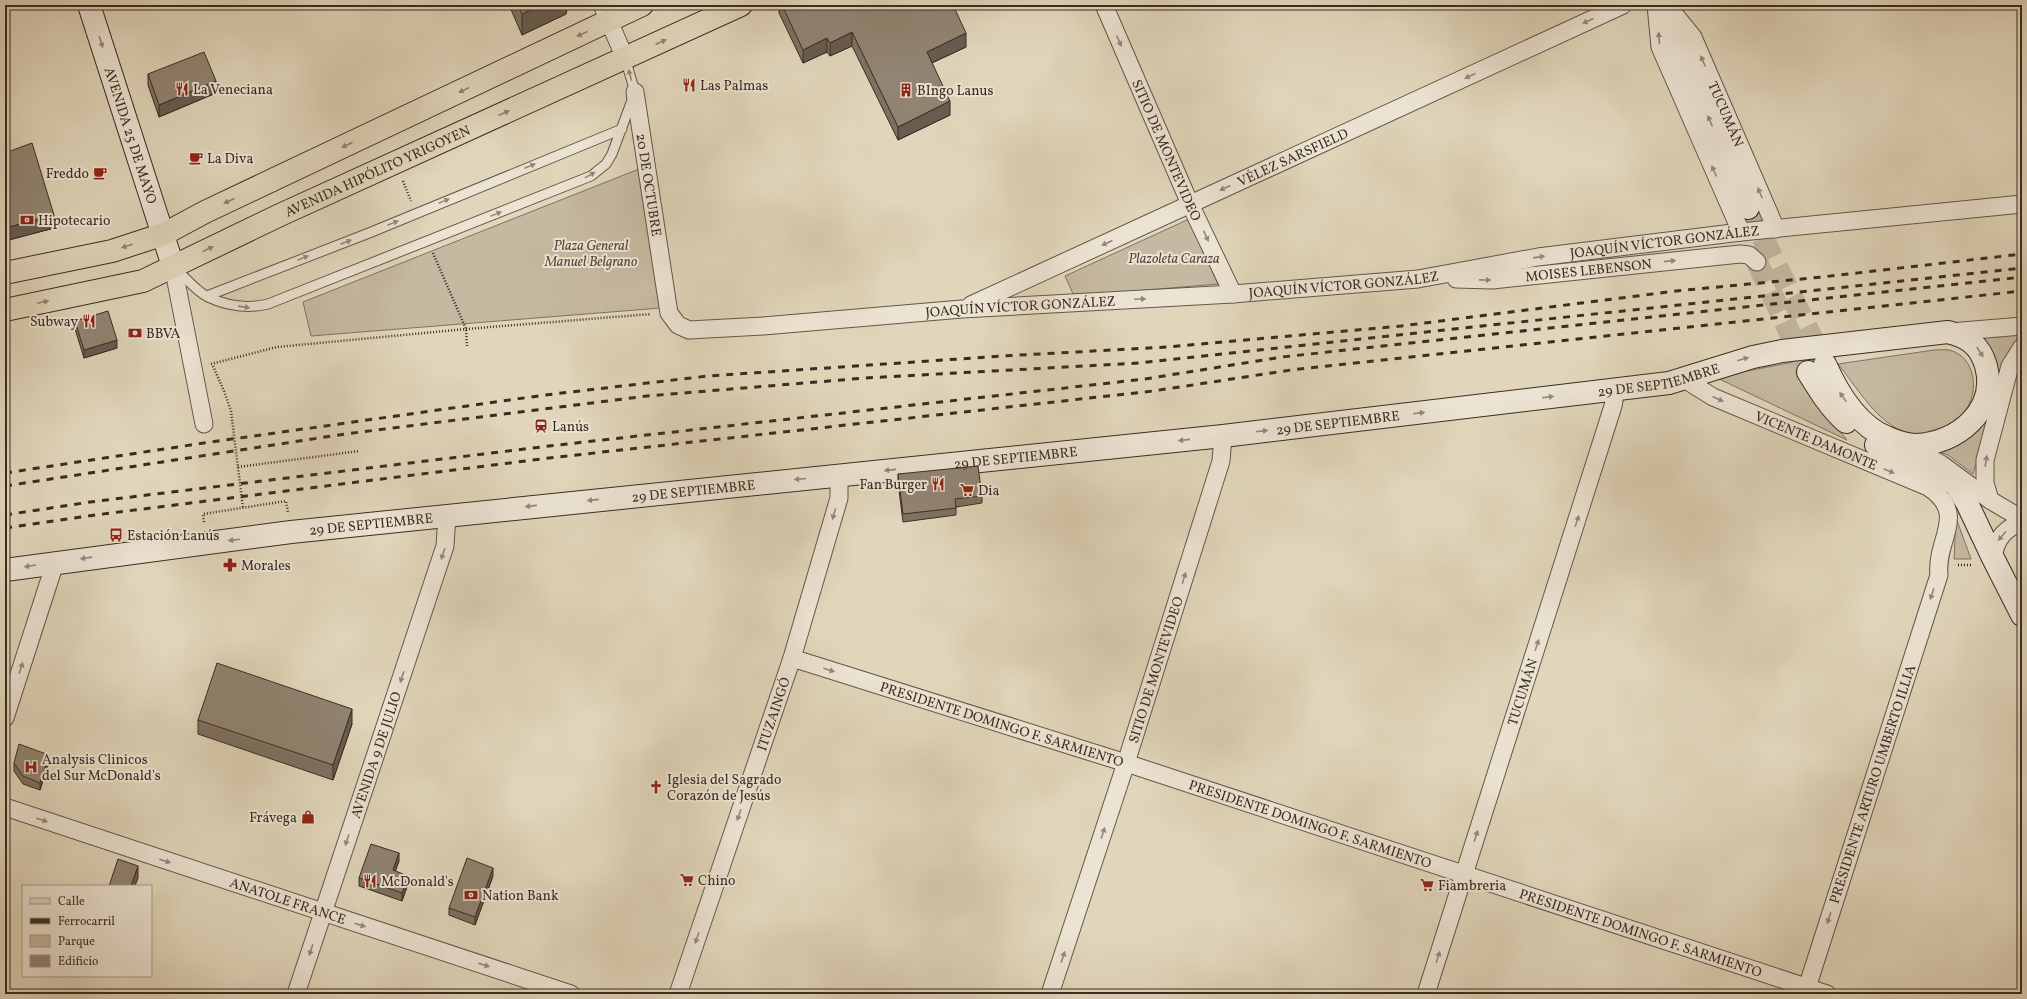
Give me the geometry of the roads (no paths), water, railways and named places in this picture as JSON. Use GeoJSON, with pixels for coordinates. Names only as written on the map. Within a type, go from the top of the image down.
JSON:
{"type":"FeatureCollection","features":[{"type":"Feature","properties":{"kind":"main road"},"geometry":{"type":"LineString","coordinates":[[5,273],[112,251],[164,234],[205,212],[606,13],[642,5]]}},
{"type":"Feature","properties":{"kind":"main road","name":"AVENIDA HIPÓLITO YRIGOYEN"},"geometry":{"type":"LineString","coordinates":[[5,310],[143,281],[280,215],[741,5]]}},
{"type":"Feature","properties":{"kind":"street","name":"AVENIDA 25 DE MAYO"},"geometry":{"type":"LineString","coordinates":[[89,5],[164,234],[173,266]]}},
{"type":"Feature","properties":{"kind":"street","name":"SITIO DE MONTEVIDEO"},"geometry":{"type":"LineString","coordinates":[[1104,5],[1190,204],[1233,294]]}},
{"type":"Feature","properties":{"kind":"street","name":"VÉLEZ SARSFIELD"},"geometry":{"type":"LineString","coordinates":[[962,309],[1624,5]]}},
{"type":"Feature","properties":{"kind":"street"},"geometry":{"type":"LineString","coordinates":[[1656,5],[1660,47],[1741,232]]}},
{"type":"Feature","properties":{"kind":"street"},"geometry":{"type":"LineString","coordinates":[[1661,5],[1748,208]]}},
{"type":"Feature","properties":{"kind":"street","name":"TUCUMÁN"},"geometry":{"type":"LineString","coordinates":[[1666,5],[1693,37],[1776,229]]}},
{"type":"Feature","properties":{"kind":"street"},"geometry":{"type":"LineString","coordinates":[[606,13],[625,58]]}},
{"type":"Feature","properties":{"kind":"street","name":"20 DE OCTUBRE"},"geometry":{"type":"LineString","coordinates":[[634,92],[669,313]]}},
{"type":"Feature","properties":{"kind":"street","name":"JOAQUÍN VÍCTOR GONZÁLEZ"},"geometry":{"type":"LineString","coordinates":[[669,313],[678,325],[689,330],[763,326],[962,309],[1233,294],[1418,279],[1538,257],[1741,232],[2022,204]]}},
{"type":"Feature","properties":{"kind":"street","name":"MOISES LEBENSON"},"geometry":{"type":"LineString","coordinates":[[1418,279],[1492,280],[1740,254],[1749,255],[1757,262]]}},
{"type":"Feature","properties":{"kind":"street"},"geometry":{"type":"LineString","coordinates":[[173,266],[204,424]]}},
{"type":"Feature","properties":{"kind":"street","name":"29 DE SEPTIEMBRE"},"geometry":{"type":"LineString","coordinates":[[5,570],[291,532],[1223,436],[1616,389],[1684,379],[1747,358],[1782,351],[1948,332],[2022,326]]}},
{"type":"Feature","properties":{"kind":"street"},"geometry":{"type":"LineString","coordinates":[[1901,442],[1915,445],[1932,442],[1951,436],[1966,427],[1982,408],[1988,387],[1989,376],[1984,358],[1972,341],[1964,336],[1948,332]]}},
{"type":"Feature","properties":{"kind":"street"},"geometry":{"type":"LineString","coordinates":[[1990,500],[1985,483],[1985,460],[2010,366],[2022,347]]}},
{"type":"Feature","properties":{"kind":"street"},"geometry":{"type":"LineString","coordinates":[[1994,562],[1995,545],[2001,535],[2009,527],[2022,520],[1990,500],[1941,464],[1901,442],[1885,436],[1856,414],[1834,384],[1817,368],[1837,415],[1864,439],[1955,484],[1967,503],[1994,562],[2022,615]]}},
{"type":"Feature","properties":{"kind":"street","name":"VICENTE DAMONTE"},"geometry":{"type":"LineString","coordinates":[[1684,379],[1713,397],[1928,487],[1937,493],[1945,503]]}},
{"type":"Feature","properties":{"kind":"street","name":"TUCUMÁN"},"geometry":{"type":"LineString","coordinates":[[1426,994],[1613,406],[1616,389]]}},
{"type":"Feature","properties":{"kind":"street","name":"SITIO DE MONTEVIDEO"},"geometry":{"type":"LineString","coordinates":[[1050,994],[1126,763],[1221,461],[1223,436]]}},
{"type":"Feature","properties":{"kind":"street","name":"ITUZAINGÓ"},"geometry":{"type":"LineString","coordinates":[[678,994],[792,658],[839,498],[839,475]]}},
{"type":"Feature","properties":{"kind":"street","name":"PRESIDENTE ARTURO UMBERTO ILLIA"},"geometry":{"type":"LineString","coordinates":[[1943,569],[1937,561],[1950,520],[1945,503]]}},
{"type":"Feature","properties":{"kind":"street","name":"PRESIDENTE ARTURO UMBERTO ILLIA"},"geometry":{"type":"LineString","coordinates":[[1806,991],[1943,569],[1967,503]]}},
{"type":"Feature","properties":{"kind":"street","name":"AVENIDA 9 DE JULIO"},"geometry":{"type":"LineString","coordinates":[[296,994],[446,546],[447,515]]}},
{"type":"Feature","properties":{"kind":"street"},"geometry":{"type":"LineString","coordinates":[[5,718],[55,563]]}},
{"type":"Feature","properties":{"kind":"street","name":"PRESIDENTE DOMINGO F. SARMIENTO"},"geometry":{"type":"LineString","coordinates":[[792,658],[1126,763],[1464,873],[1806,991],[1827,994]]}},
{"type":"Feature","properties":{"kind":"street","name":"ANATOLE FRANCE"},"geometry":{"type":"LineString","coordinates":[[5,807],[571,994]]}},
{"type":"Feature","properties":{"kind":"lane","name":"20 DE OCTUBRE"},"geometry":{"type":"LineString","coordinates":[[625,58],[634,92]]}},
{"type":"Feature","properties":{"kind":"lane"},"geometry":{"type":"LineString","coordinates":[[173,266],[207,296],[234,306],[251,308],[268,304],[591,176],[606,164],[622,129],[634,92]]}},
{"type":"Feature","properties":{"kind":"lane"},"geometry":{"type":"LineString","coordinates":[[207,296],[369,233],[622,129]]}},
{"type":"Feature","properties":{"kind":"tunnel"},"geometry":{"type":"LineString","coordinates":[[1748,208],[1824,362]]}},
{"type":"Feature","properties":{"kind":"tunnel"},"geometry":{"type":"LineString","coordinates":[[1757,262],[1808,372]]}},
{"type":"Feature","properties":{"kind":"railway"},"geometry":{"type":"LineString","coordinates":[[5,473],[204,443],[545,395],[708,376],[1003,356],[1167,347],[1401,326],[1676,291],[1822,277],[2022,254]]}},
{"type":"Feature","properties":{"kind":"railway"},"geometry":{"type":"LineString","coordinates":[[5,486],[345,434],[647,396],[865,378],[1139,363],[2022,268]]}},
{"type":"Feature","properties":{"kind":"railway"},"geometry":{"type":"LineString","coordinates":[[5,515],[90,502],[549,446],[1145,379],[1282,357],[2022,277]]}},
{"type":"Feature","properties":{"kind":"railway"},"geometry":{"type":"LineString","coordinates":[[5,528],[95,515],[549,458],[1153,391],[1291,370],[2022,291]]}},
{"type":"Feature","properties":{"kind":"place","name":"Las Palmas"},"geometry":{"type":"Point","coordinates":[689,85]}},
{"type":"Feature","properties":{"kind":"place","name":"La Veneciana"},"geometry":{"type":"Point","coordinates":[182,89]}},
{"type":"Feature","properties":{"kind":"place","name":"BIngo Lanus"},"geometry":{"type":"Point","coordinates":[906,90]}},
{"type":"Feature","properties":{"kind":"place","name":"La Diva"},"geometry":{"type":"Point","coordinates":[196,158]}},
{"type":"Feature","properties":{"kind":"place","name":"Freddo"},"geometry":{"type":"Point","coordinates":[100,173]}},
{"type":"Feature","properties":{"kind":"place","name":"Hipotecario"},"geometry":{"type":"Point","coordinates":[27,220]}},
{"type":"Feature","properties":{"kind":"place","name":"Subway"},"geometry":{"type":"Point","coordinates":[89,321]}},
{"type":"Feature","properties":{"kind":"place","name":"BBVA"},"geometry":{"type":"Point","coordinates":[135,333]}},
{"type":"Feature","properties":{"kind":"place","name":"Lanús"},"geometry":{"type":"Point","coordinates":[541,426]}},
{"type":"Feature","properties":{"kind":"place","name":"Fan Burger"},"geometry":{"type":"Point","coordinates":[938,484]}},
{"type":"Feature","properties":{"kind":"place","name":"Dia"},"geometry":{"type":"Point","coordinates":[967,490]}},
{"type":"Feature","properties":{"kind":"place","name":"Estación Lanús"},"geometry":{"type":"Point","coordinates":[116,535]}},
{"type":"Feature","properties":{"kind":"place","name":"Morales"},"geometry":{"type":"Point","coordinates":[230,565]}},
{"type":"Feature","properties":{"kind":"place","name":"Analysis Clinicos del Sur McDonald's"},"geometry":{"type":"Point","coordinates":[31,767]}},
{"type":"Feature","properties":{"kind":"place","name":"Iglesia del Sagrado Corazón de Jesús"},"geometry":{"type":"Point","coordinates":[656,787]}},
{"type":"Feature","properties":{"kind":"place","name":"Frávega"},"geometry":{"type":"Point","coordinates":[308,817]}},
{"type":"Feature","properties":{"kind":"place","name":"Chino"},"geometry":{"type":"Point","coordinates":[687,880]}},
{"type":"Feature","properties":{"kind":"place","name":"McDonald's"},"geometry":{"type":"Point","coordinates":[370,881]}},
{"type":"Feature","properties":{"kind":"place","name":"Fiambreria"},"geometry":{"type":"Point","coordinates":[1427,885]}},
{"type":"Feature","properties":{"kind":"place","name":"Nation Bank"},"geometry":{"type":"Point","coordinates":[471,895]}},
{"type":"Feature","properties":{"kind":"park label","name":"Plaza General Manuel Belgrano"},"geometry":{"type":"Point","coordinates":[591,254]}},
{"type":"Feature","properties":{"kind":"park label","name":"Plazoleta Caraza"},"geometry":{"type":"Point","coordinates":[1174,258]}}]}
